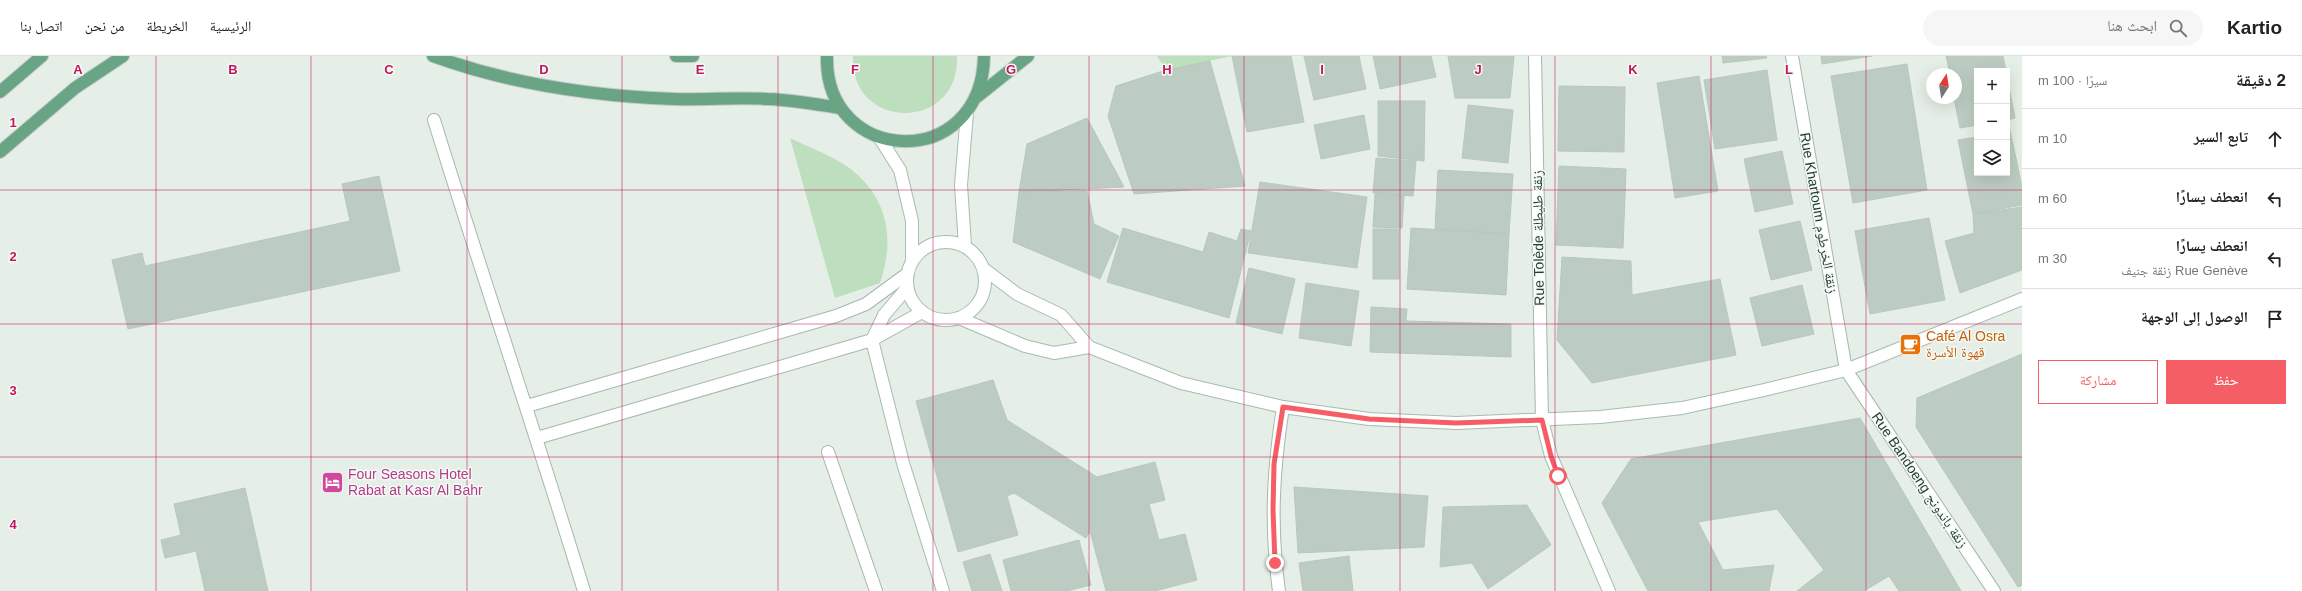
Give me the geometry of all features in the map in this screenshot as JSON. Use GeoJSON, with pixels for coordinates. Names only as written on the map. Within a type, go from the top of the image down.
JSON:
{"type":"FeatureCollection","features":[{"type":"Feature","properties":{"kind":"main road"},"geometry":{"type":"LineString","coordinates":[[0,92],[42,56]]}},
{"type":"Feature","properties":{"kind":"main road"},"geometry":{"type":"LineString","coordinates":[[0,152],[75,88],[123,56]]}},
{"type":"Feature","properties":{"kind":"main road"},"geometry":{"type":"LineString","coordinates":[[433,56],[509,78],[564,89],[620,96],[676,99],[769,99],[840,108]]}},
{"type":"Feature","properties":{"kind":"main road"},"geometry":{"type":"LineString","coordinates":[[676,56],[693,56]]}},
{"type":"Feature","properties":{"kind":"main road"},"geometry":{"type":"LineString","coordinates":[[827,56],[830,85],[840,108],[857,126],[879,137],[904,142],[927,139],[949,129],[967,114],[978,96],[984,76],[984,56]]}},
{"type":"Feature","properties":{"kind":"main road"},"geometry":{"type":"LineString","coordinates":[[978,96],[1028,56]]}},
{"type":"Feature","properties":{"kind":"street","name":"Rue Tolède زنقة طليطلة"},"geometry":{"type":"LineString","coordinates":[[1534,56],[1542,420],[1551,456],[1609,591]]}},
{"type":"Feature","properties":{"kind":"street","name":"Rue Khartoum زنقة الخرطوم"},"geometry":{"type":"LineString","coordinates":[[1792,56],[1846,370]]}},
{"type":"Feature","properties":{"kind":"street"},"geometry":{"type":"LineString","coordinates":[[965,246],[961,185],[967,114]]}},
{"type":"Feature","properties":{"kind":"street"},"geometry":{"type":"LineString","coordinates":[[434,120],[504,344],[527,406],[584,591]]}},
{"type":"Feature","properties":{"kind":"street"},"geometry":{"type":"LineString","coordinates":[[879,137],[900,170],[912,221],[912,261]]}},
{"type":"Feature","properties":{"kind":"street"},"geometry":{"type":"LineString","coordinates":[[941,241],[954,242],[965,246],[974,252],[984,269],[986,281],[981,298],[970,313],[958,318],[940,319],[922,312],[910,297],[907,288],[907,274],[912,261],[919,252],[930,245],[941,241]]}},
{"type":"Feature","properties":{"kind":"street"},"geometry":{"type":"LineString","coordinates":[[984,269],[1017,294],[1061,315],[1089,347],[1181,383],[1283,407],[1369,419],[1456,423],[1600,417],[1682,408],[1846,370],[2022,298]]}},
{"type":"Feature","properties":{"kind":"street"},"geometry":{"type":"LineString","coordinates":[[527,406],[836,316],[866,304],[907,274]]}},
{"type":"Feature","properties":{"kind":"street"},"geometry":{"type":"LineString","coordinates":[[907,288],[884,315],[872,340],[903,463],[943,591]]}},
{"type":"Feature","properties":{"kind":"street"},"geometry":{"type":"LineString","coordinates":[[537,438],[872,340],[922,312]]}},
{"type":"Feature","properties":{"kind":"street"},"geometry":{"type":"LineString","coordinates":[[958,318],[1025,346],[1054,353],[1089,347]]}},
{"type":"Feature","properties":{"kind":"street","name":"Rue Bandoeng زنقة باندونج"},"geometry":{"type":"LineString","coordinates":[[1846,370],[1994,591]]}},
{"type":"Feature","properties":{"kind":"street"},"geometry":{"type":"LineString","coordinates":[[1279,591],[1275,563],[1273,510],[1274,464],[1283,407]]}},
{"type":"Feature","properties":{"kind":"street"},"geometry":{"type":"LineString","coordinates":[[828,452],[876,591]]}},
{"type":"Feature","properties":{"kind":"green space"},"geometry":{"type":"Polygon","coordinates":[[[853,56],[957,56],[953,81],[942,99],[925,109],[905,113],[885,109],[868,99],[857,81],[853,56]]]}},
{"type":"Feature","properties":{"kind":"green space"},"geometry":{"type":"Polygon","coordinates":[[[1157,56],[1232,56],[1166,70],[1157,56]]]}},
{"type":"Feature","properties":{"kind":"green space"},"geometry":{"type":"Polygon","coordinates":[[[790,138],[845,165],[870,189],[879,203],[887,233],[885,266],[880,283],[835,298],[790,138]]]}},
{"type":"Feature","properties":{"kind":"building"},"geometry":{"type":"Polygon","coordinates":[[[1232,56],[1291,56],[1304,122],[1247,132],[1232,56]]]}},
{"type":"Feature","properties":{"kind":"building"},"geometry":{"type":"Polygon","coordinates":[[[1304,56],[1359,56],[1366,89],[1314,100],[1304,56]]]}},
{"type":"Feature","properties":{"kind":"building"},"geometry":{"type":"Polygon","coordinates":[[[1373,56],[1431,56],[1436,77],[1380,89],[1373,56]]]}},
{"type":"Feature","properties":{"kind":"building"},"geometry":{"type":"Polygon","coordinates":[[[1448,56],[1514,56],[1510,98],[1455,98],[1448,56]]]}},
{"type":"Feature","properties":{"kind":"building"},"geometry":{"type":"Polygon","coordinates":[[[1722,56],[1766,56],[1767,58],[1723,63],[1722,56]]]}},
{"type":"Feature","properties":{"kind":"building"},"geometry":{"type":"Polygon","coordinates":[[[1821,56],[1872,56],[1822,64],[1821,56]]]}},
{"type":"Feature","properties":{"kind":"building"},"geometry":{"type":"Polygon","coordinates":[[[1946,56],[2003,56],[2005,68],[1974,68],[1974,126],[1960,128],[1955,104],[1962,104],[1962,68],[1949,68],[1946,56]]]}},
{"type":"Feature","properties":{"kind":"building"},"geometry":{"type":"Polygon","coordinates":[[[1210,61],[1245,186],[1134,194],[1108,116],[1116,86],[1166,70],[1210,61]]]}},
{"type":"Feature","properties":{"kind":"building"},"geometry":{"type":"Polygon","coordinates":[[[1907,64],[1927,190],[1853,203],[1831,76],[1907,64]]]}},
{"type":"Feature","properties":{"kind":"building"},"geometry":{"type":"Polygon","coordinates":[[[1767,70],[1777,140],[1715,149],[1704,80],[1767,70]]]}},
{"type":"Feature","properties":{"kind":"building"},"geometry":{"type":"Polygon","coordinates":[[[1699,76],[1718,191],[1675,198],[1657,83],[1699,76]]]}},
{"type":"Feature","properties":{"kind":"building"},"geometry":{"type":"Polygon","coordinates":[[[1559,86],[1625,87],[1624,152],[1558,151],[1559,86]]]}},
{"type":"Feature","properties":{"kind":"building"},"geometry":{"type":"Polygon","coordinates":[[[2010,92],[2015,118],[2010,119],[2010,92]]]}},
{"type":"Feature","properties":{"kind":"building"},"geometry":{"type":"Polygon","coordinates":[[[1378,101],[1425,101],[1424,161],[1378,156],[1378,101]]]}},
{"type":"Feature","properties":{"kind":"building"},"geometry":{"type":"Polygon","coordinates":[[[1468,105],[1513,110],[1508,163],[1462,158],[1468,105]]]}},
{"type":"Feature","properties":{"kind":"building"},"geometry":{"type":"Polygon","coordinates":[[[1364,115],[1370,149],[1321,159],[1314,125],[1364,115]]]}},
{"type":"Feature","properties":{"kind":"building"},"geometry":{"type":"Polygon","coordinates":[[[1087,118],[1124,187],[1019,192],[1027,144],[1087,118]]]}},
{"type":"Feature","properties":{"kind":"building"},"geometry":{"type":"Polygon","coordinates":[[[2010,130],[2022,187],[2022,205],[1973,214],[1958,140],[1974,137],[1974,176],[2010,176],[2010,130]]]}},
{"type":"Feature","properties":{"kind":"building"},"geometry":{"type":"Polygon","coordinates":[[[1782,151],[1793,204],[1755,212],[1744,159],[1782,151]]]}},
{"type":"Feature","properties":{"kind":"building"},"geometry":{"type":"Polygon","coordinates":[[[1376,158],[1416,161],[1413,196],[1373,193],[1376,158]]]}},
{"type":"Feature","properties":{"kind":"building"},"geometry":{"type":"Polygon","coordinates":[[[1559,166],[1626,169],[1623,248],[1556,245],[1559,166]]]}},
{"type":"Feature","properties":{"kind":"building"},"geometry":{"type":"Polygon","coordinates":[[[1438,170],[1513,174],[1509,234],[1435,229],[1438,170]]]}},
{"type":"Feature","properties":{"kind":"building"},"geometry":{"type":"Polygon","coordinates":[[[379,176],[400,271],[128,329],[112,260],[142,253],[145,266],[350,221],[342,184],[379,176]]]}},
{"type":"Feature","properties":{"kind":"building"},"geometry":{"type":"Polygon","coordinates":[[[1260,182],[1367,197],[1357,268],[1248,253],[1260,182]]]}},
{"type":"Feature","properties":{"kind":"building"},"geometry":{"type":"Polygon","coordinates":[[[1087,191],[1094,224],[1119,236],[1100,279],[1013,242],[1019,192],[1087,191]]]}},
{"type":"Feature","properties":{"kind":"building"},"geometry":{"type":"Polygon","coordinates":[[[1375,194],[1404,196],[1402,228],[1373,227],[1375,194]]]}},
{"type":"Feature","properties":{"kind":"building"},"geometry":{"type":"Polygon","coordinates":[[[2022,207],[2022,270],[1960,293],[1945,241],[1974,233],[1973,214],[2022,207]]]}},
{"type":"Feature","properties":{"kind":"building"},"geometry":{"type":"Polygon","coordinates":[[[1929,218],[1945,300],[1870,314],[1855,231],[1929,218]]]}},
{"type":"Feature","properties":{"kind":"building"},"geometry":{"type":"Polygon","coordinates":[[[1800,221],[1812,270],[1771,280],[1759,230],[1800,221]]]}},
{"type":"Feature","properties":{"kind":"building"},"geometry":{"type":"Polygon","coordinates":[[[1123,228],[1203,252],[1209,232],[1237,241],[1241,229],[1251,231],[1229,318],[1107,282],[1123,228]]]}},
{"type":"Feature","properties":{"kind":"building"},"geometry":{"type":"Polygon","coordinates":[[[1411,228],[1509,234],[1506,295],[1407,289],[1411,228]]]}},
{"type":"Feature","properties":{"kind":"building"},"geometry":{"type":"Polygon","coordinates":[[[1373,229],[1399,229],[1399,279],[1373,279],[1373,229]]]}},
{"type":"Feature","properties":{"kind":"building"},"geometry":{"type":"Polygon","coordinates":[[[1562,257],[1631,261],[1632,295],[1720,279],[1736,355],[1592,383],[1557,340],[1562,257]]]}},
{"type":"Feature","properties":{"kind":"building"},"geometry":{"type":"Polygon","coordinates":[[[1249,268],[1295,279],[1282,334],[1236,323],[1249,268]]]}},
{"type":"Feature","properties":{"kind":"building"},"geometry":{"type":"Polygon","coordinates":[[[1306,283],[1359,291],[1351,346],[1299,338],[1306,283]]]}},
{"type":"Feature","properties":{"kind":"building"},"geometry":{"type":"Polygon","coordinates":[[[1802,285],[1814,334],[1762,346],[1750,298],[1802,285]]]}},
{"type":"Feature","properties":{"kind":"building"},"geometry":{"type":"Polygon","coordinates":[[[1371,307],[1407,309],[1406,321],[1511,324],[1511,357],[1370,352],[1371,307]]]}},
{"type":"Feature","properties":{"kind":"building"},"geometry":{"type":"Polygon","coordinates":[[[2022,354],[2022,585],[2018,587],[1916,427],[1917,398],[2022,354]]]}},
{"type":"Feature","properties":{"kind":"building"},"geometry":{"type":"Polygon","coordinates":[[[993,380],[1007,420],[1097,477],[1155,462],[1165,500],[1149,504],[1159,540],[1185,534],[1197,580],[1155,591],[1106,591],[1090,531],[1086,538],[1014,493],[1007,496],[1018,535],[958,552],[916,401],[993,380]]]}},
{"type":"Feature","properties":{"kind":"building"},"geometry":{"type":"Polygon","coordinates":[[[1860,418],[1961,591],[1899,591],[1889,576],[1864,591],[1797,591],[1824,570],[1777,509],[1698,522],[1723,570],[1774,565],[1769,591],[1648,591],[1602,503],[1631,459],[1860,418]]]}},
{"type":"Feature","properties":{"kind":"building"},"geometry":{"type":"Polygon","coordinates":[[[1294,487],[1428,496],[1424,547],[1298,553],[1294,487]]]}},
{"type":"Feature","properties":{"kind":"building"},"geometry":{"type":"Polygon","coordinates":[[[245,488],[268,591],[205,591],[196,551],[165,558],[161,540],[181,535],[174,504],[245,488]]]}},
{"type":"Feature","properties":{"kind":"building"},"geometry":{"type":"Polygon","coordinates":[[[1527,505],[1551,545],[1488,589],[1472,563],[1440,567],[1443,507],[1527,505]]]}},
{"type":"Feature","properties":{"kind":"building"},"geometry":{"type":"Polygon","coordinates":[[[1079,540],[1091,585],[1067,591],[1011,591],[1003,560],[1079,540]]]}},
{"type":"Feature","properties":{"kind":"building"},"geometry":{"type":"Polygon","coordinates":[[[990,554],[1002,591],[972,591],[963,562],[990,554]]]}},
{"type":"Feature","properties":{"kind":"building"},"geometry":{"type":"Polygon","coordinates":[[[1349,556],[1353,591],[1303,591],[1299,563],[1349,556]]]}},
{"type":"Feature","properties":{"kind":"place","name":"Café Al Osra قهوة الأسرة"},"geometry":{"type":"Point","coordinates":[1910,344]}},
{"type":"Feature","properties":{"kind":"place","name":"Four Seasons Hotel Rabat at Kasr Al Bahr"},"geometry":{"type":"Point","coordinates":[333,482]}},
{"type":"Feature","properties":{"kind":"route"},"geometry":{"type":"LineString","coordinates":[[1275,563],[1273,510],[1274,464],[1283,407],[1369,419],[1456,423],[1542,420],[1551,456],[1558,476]]}}]}
